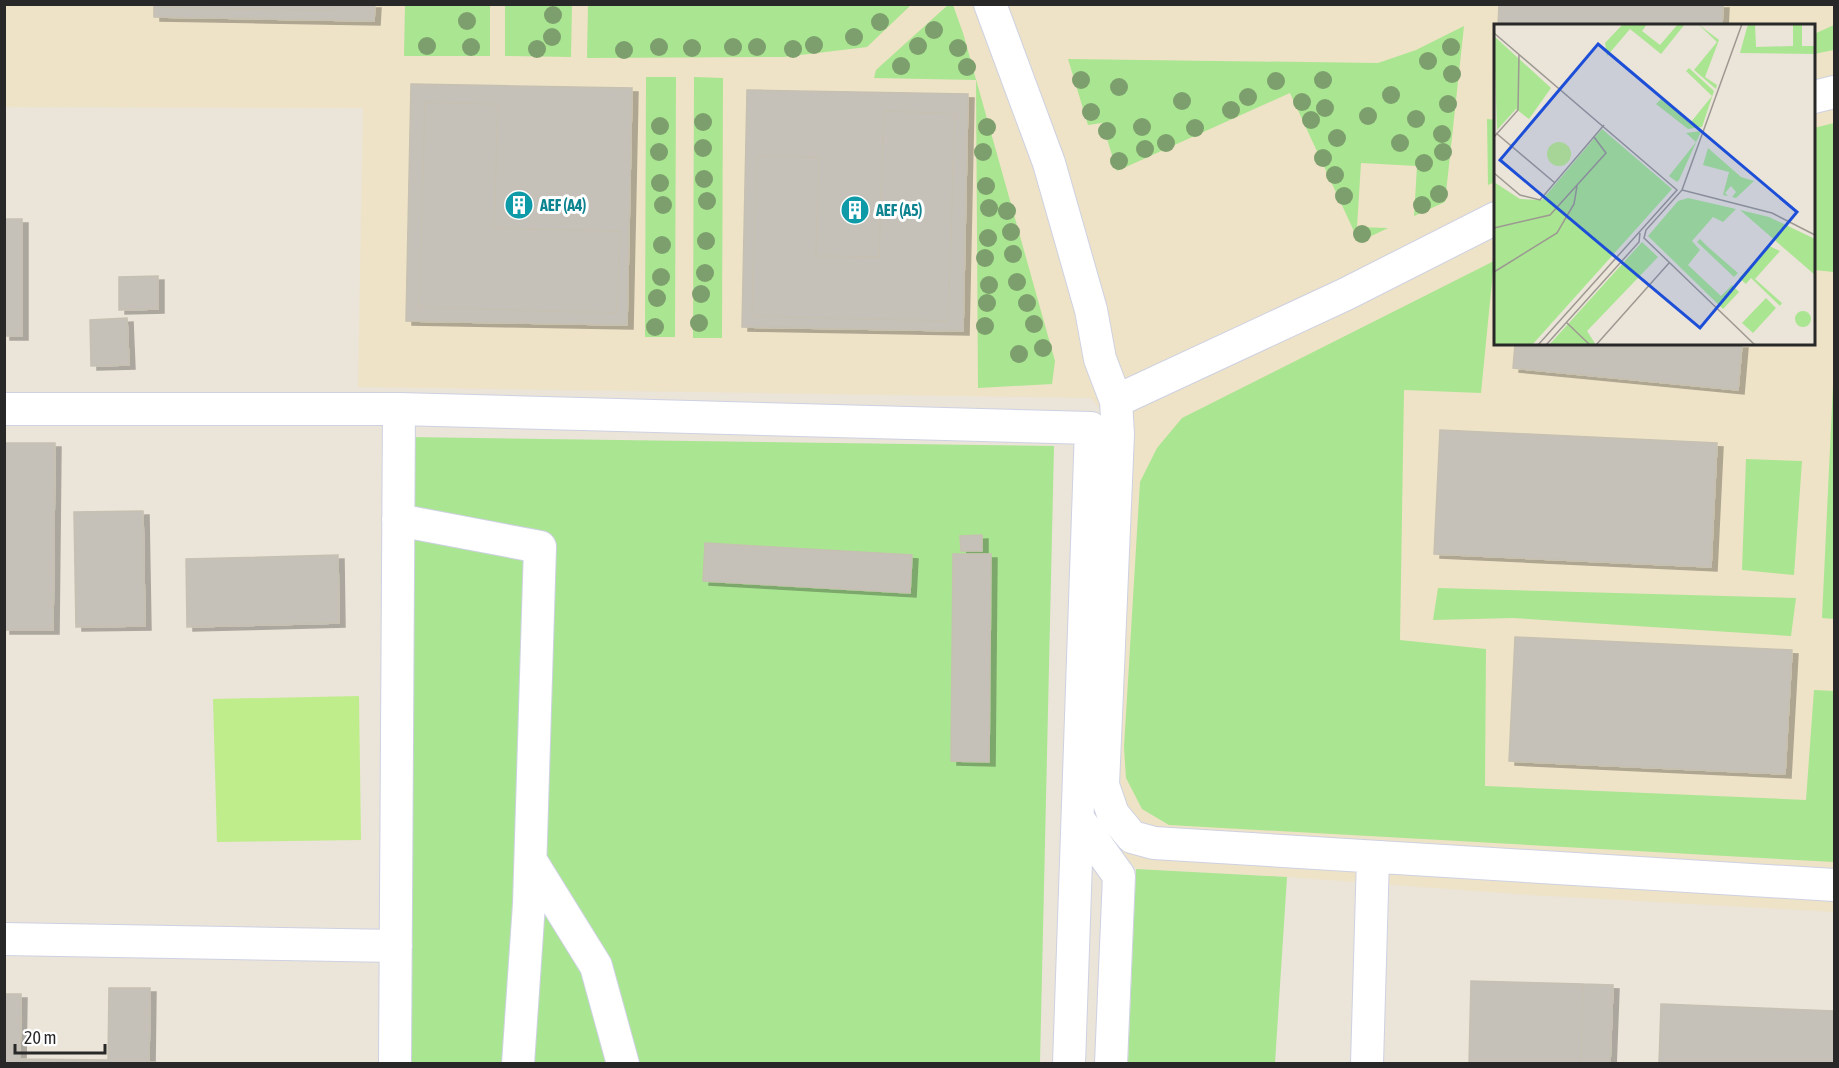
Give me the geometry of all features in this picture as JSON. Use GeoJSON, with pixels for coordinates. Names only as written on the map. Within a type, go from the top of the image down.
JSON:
{"type":"FeatureCollection","features":[{"type":"Feature","properties":{"kind":"lane"},"geometry":{"type":"LineString","coordinates":[[990,4],[1049,164],[1091,310],[1100,359],[1116,401],[1118,434],[1103,785],[1113,814],[1132,837],[1154,843],[1834,885]]}},
{"type":"Feature","properties":{"kind":"lane"},"geometry":{"type":"LineString","coordinates":[[1815,96],[1834,92]]}},
{"type":"Feature","properties":{"kind":"lane"},"geometry":{"type":"LineString","coordinates":[[1116,401],[1346,294],[1494,219]]}},
{"type":"Feature","properties":{"kind":"lane"},"geometry":{"type":"LineString","coordinates":[[4,409],[399,409],[1091,428],[1069,1064]]}},
{"type":"Feature","properties":{"kind":"lane"},"geometry":{"type":"LineString","coordinates":[[395,1064],[399,409]]}},
{"type":"Feature","properties":{"kind":"lane"},"geometry":{"type":"LineString","coordinates":[[398,520],[540,547],[531,861],[518,1064]]}},
{"type":"Feature","properties":{"kind":"lane"},"geometry":{"type":"LineString","coordinates":[[1079,820],[1119,876],[1111,1064]]}},
{"type":"Feature","properties":{"kind":"lane"},"geometry":{"type":"LineString","coordinates":[[1367,1064],[1373,856]]}},
{"type":"Feature","properties":{"kind":"lane"},"geometry":{"type":"LineString","coordinates":[[531,861],[596,966],[622,1064]]}},
{"type":"Feature","properties":{"kind":"lane"},"geometry":{"type":"LineString","coordinates":[[4,939],[396,946]]}},
{"type":"Feature","properties":{"kind":"shaded area"},"geometry":{"type":"Polygon","coordinates":[[[5,5],[1834,5],[1834,912],[1136,869],[1090,810],[1105,415],[1091,398],[358,387],[363,108],[5,107],[5,5]]]}},
{"type":"Feature","properties":{"kind":"green space"},"geometry":{"type":"Polygon","coordinates":[[[949,4],[953,5],[963,33],[1055,361],[1052,384],[978,388],[976,80],[874,78],[876,70],[949,4]]]}},
{"type":"Feature","properties":{"kind":"green space"},"geometry":{"type":"Polygon","coordinates":[[[405,5],[490,5],[490,56],[404,56],[405,5]]]}},
{"type":"Feature","properties":{"kind":"green space"},"geometry":{"type":"Polygon","coordinates":[[[505,5],[572,5],[571,57],[505,56],[505,5]]]}},
{"type":"Feature","properties":{"kind":"green space"},"geometry":{"type":"Polygon","coordinates":[[[588,5],[911,5],[867,47],[784,57],[587,58],[588,5]]]}},
{"type":"Feature","properties":{"kind":"green space"},"geometry":{"type":"Polygon","coordinates":[[[1834,25],[1834,50],[1815,54],[1815,34],[1834,25]]]}},
{"type":"Feature","properties":{"kind":"green space"},"geometry":{"type":"Polygon","coordinates":[[[1464,26],[1445,202],[1414,216],[1417,166],[1361,163],[1357,227],[1388,228],[1359,242],[1290,93],[1117,171],[1102,123],[1088,125],[1068,59],[1378,63],[1416,50],[1464,26]]]}},
{"type":"Feature","properties":{"kind":"green space"},"geometry":{"type":"Polygon","coordinates":[[[646,77],[676,77],[675,337],[645,337],[646,77]]]}},
{"type":"Feature","properties":{"kind":"green space"},"geometry":{"type":"Polygon","coordinates":[[[694,77],[723,78],[722,338],[693,338],[694,77]]]}},
{"type":"Feature","properties":{"kind":"green space"},"geometry":{"type":"Polygon","coordinates":[[[1487,119],[1494,120],[1494,182],[1488,185],[1487,119]]]}},
{"type":"Feature","properties":{"kind":"green space"},"geometry":{"type":"Polygon","coordinates":[[[1834,123],[1834,272],[1815,270],[1815,128],[1834,123]]]}},
{"type":"Feature","properties":{"kind":"green space"},"geometry":{"type":"Polygon","coordinates":[[[1494,261],[1481,393],[1404,390],[1400,640],[1486,649],[1485,786],[1806,800],[1814,690],[1834,691],[1834,862],[1169,825],[1142,809],[1126,778],[1124,747],[1140,482],[1157,448],[1182,418],[1494,261]]]}},
{"type":"Feature","properties":{"kind":"green space"},"geometry":{"type":"Polygon","coordinates":[[[1834,363],[1834,619],[1822,618],[1834,363]]]}},
{"type":"Feature","properties":{"kind":"green space"},"geometry":{"type":"Polygon","coordinates":[[[408,437],[1054,446],[1040,1063],[405,1064],[408,437]]]}},
{"type":"Feature","properties":{"kind":"green space"},"geometry":{"type":"Polygon","coordinates":[[[1746,459],[1802,461],[1794,575],[1742,570],[1746,459]]]}},
{"type":"Feature","properties":{"kind":"green space"},"geometry":{"type":"Polygon","coordinates":[[[1438,588],[1796,598],[1791,636],[1513,618],[1433,620],[1438,588]]]}},
{"type":"Feature","properties":{"kind":"green space"},"geometry":{"type":"Polygon","coordinates":[[[359,696],[361,840],[217,842],[213,699],[359,696]]]}},
{"type":"Feature","properties":{"kind":"green space"},"geometry":{"type":"Polygon","coordinates":[[[1136,869],[1287,877],[1275,1063],[1128,1063],[1136,869]]]}},
{"type":"Feature","properties":{"kind":"building"},"geometry":{"type":"Polygon","coordinates":[[[154,4],[375,4],[374,21],[154,17],[154,4]]]}},
{"type":"Feature","properties":{"kind":"building"},"geometry":{"type":"Polygon","coordinates":[[[163,4],[334,4],[333,11],[162,7],[163,4]]]}},
{"type":"Feature","properties":{"kind":"building"},"geometry":{"type":"Polygon","coordinates":[[[1499,4],[1723,4],[1722,24],[1498,24],[1499,4]]]}},
{"type":"Feature","properties":{"kind":"building","name":"AEF (A4)"},"geometry":{"type":"Polygon","coordinates":[[[411,84],[632,88],[627,325],[406,321],[411,84]]]}},
{"type":"Feature","properties":{"kind":"building","name":"AEF (A5)"},"geometry":{"type":"Polygon","coordinates":[[[747,90],[968,94],[963,331],[742,327],[747,90]]]}},
{"type":"Feature","properties":{"kind":"building"},"geometry":{"type":"Polygon","coordinates":[[[425,102],[498,104],[494,228],[620,231],[617,313],[419,307],[425,102]]]}},
{"type":"Feature","properties":{"kind":"building"},"geometry":{"type":"Polygon","coordinates":[[[884,111],[955,114],[948,321],[752,316],[757,156],[819,157],[816,256],[879,257],[884,111]]]}},
{"type":"Feature","properties":{"kind":"building"},"geometry":{"type":"Polygon","coordinates":[[[4,219],[22,219],[22,336],[4,336],[4,219]]]}},
{"type":"Feature","properties":{"kind":"building"},"geometry":{"type":"Polygon","coordinates":[[[158,276],[158,309],[119,310],[119,277],[158,276]]]}},
{"type":"Feature","properties":{"kind":"building"},"geometry":{"type":"Polygon","coordinates":[[[127,318],[129,365],[91,366],[90,320],[127,318]]]}},
{"type":"Feature","properties":{"kind":"building"},"geometry":{"type":"Polygon","coordinates":[[[1515,345],[1742,345],[1738,390],[1513,368],[1515,345]]]}},
{"type":"Feature","properties":{"kind":"building"},"geometry":{"type":"Polygon","coordinates":[[[1440,430],[1717,443],[1711,567],[1434,554],[1440,430]]]}},
{"type":"Feature","properties":{"kind":"building"},"geometry":{"type":"Polygon","coordinates":[[[4,443],[55,443],[53,630],[4,630],[4,443]]]}},
{"type":"Feature","properties":{"kind":"building"},"geometry":{"type":"Polygon","coordinates":[[[143,511],[145,626],[76,627],[74,512],[143,511]]]}},
{"type":"Feature","properties":{"kind":"building"},"geometry":{"type":"Polygon","coordinates":[[[982,535],[982,551],[961,551],[960,536],[982,535]]]}},
{"type":"Feature","properties":{"kind":"building"},"geometry":{"type":"Polygon","coordinates":[[[705,543],[912,555],[910,593],[703,581],[705,543]]]}},
{"type":"Feature","properties":{"kind":"building"},"geometry":{"type":"Polygon","coordinates":[[[953,554],[991,554],[989,762],[951,761],[953,554]]]}},
{"type":"Feature","properties":{"kind":"building"},"geometry":{"type":"Polygon","coordinates":[[[338,555],[339,623],[187,627],[186,559],[338,555]]]}},
{"type":"Feature","properties":{"kind":"building"},"geometry":{"type":"Polygon","coordinates":[[[1515,637],[1792,650],[1785,774],[1509,761],[1515,637]]]}},
{"type":"Feature","properties":{"kind":"building"},"geometry":{"type":"Polygon","coordinates":[[[1471,981],[1583,984],[1581,1064],[1469,1064],[1471,981]]]}},
{"type":"Feature","properties":{"kind":"building"},"geometry":{"type":"Polygon","coordinates":[[[1583,984],[1613,985],[1610,1064],[1581,1064],[1583,984]]]}},
{"type":"Feature","properties":{"kind":"building"},"geometry":{"type":"Polygon","coordinates":[[[109,988],[150,988],[149,1062],[179,1064],[4,1064],[4,994],[21,994],[20,1059],[108,1060],[109,988]]]}},
{"type":"Feature","properties":{"kind":"building"},"geometry":{"type":"Polygon","coordinates":[[[1661,1004],[1834,1011],[1834,1064],[1659,1064],[1661,1004]]]}},
{"type":"Feature","properties":{"kind":"place","name":"AEF (A4)"},"geometry":{"type":"Point","coordinates":[519,205]}},
{"type":"Feature","properties":{"kind":"place","name":"AEF (A5)"},"geometry":{"type":"Point","coordinates":[855,210]}}]}
